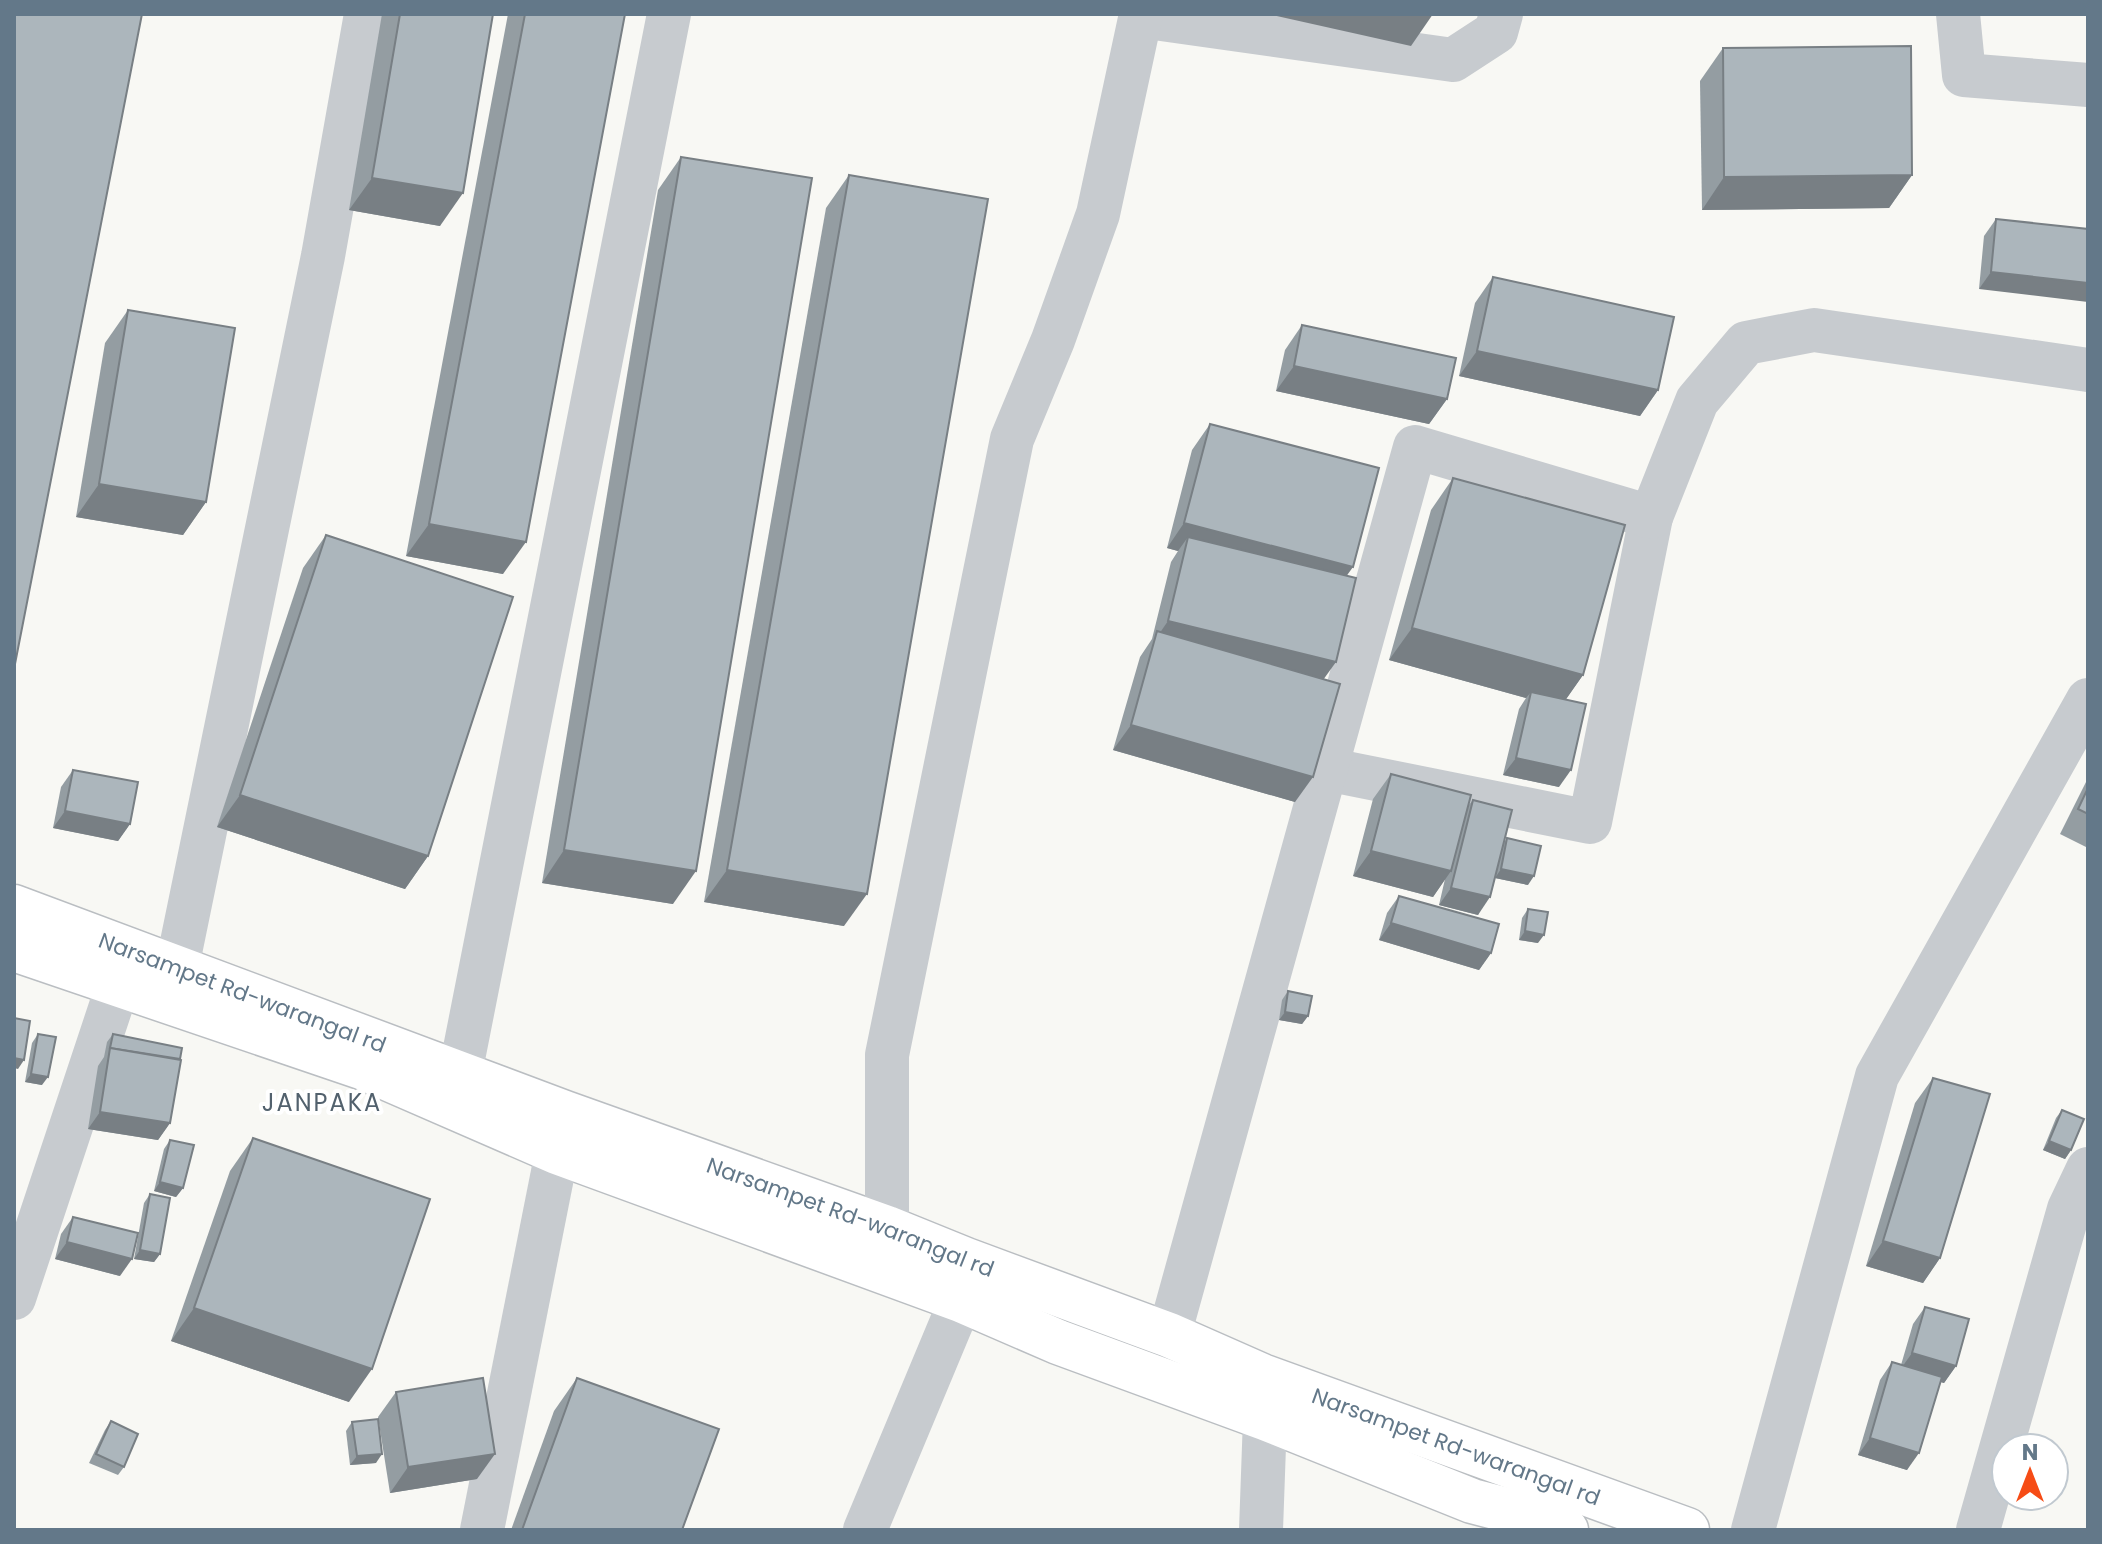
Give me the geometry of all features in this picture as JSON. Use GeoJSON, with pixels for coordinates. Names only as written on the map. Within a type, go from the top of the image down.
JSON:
{"type":"FeatureCollection","features":[{"type":"Feature","properties":{"kind":"main road","name":"Narsampet Rd-warangal rd"},"geometry":{"type":"LineString","coordinates":[[14,907],[460,1074],[887,1228],[1169,1335],[1262,1376],[1687,1530]]}},
{"type":"Feature","properties":{"kind":"main road","name":"Narsampet Rd-warangal rd"},"geometry":{"type":"LineString","coordinates":[[14,949],[364,1068],[557,1152],[961,1300],[1058,1342],[1265,1418],[1472,1501],[1526,1515],[1566,1530]]}},
{"type":"Feature","properties":{"kind":"street"},"geometry":{"type":"LineString","coordinates":[[177,967],[323,256],[366,14]]}},
{"type":"Feature","properties":{"kind":"street"},"geometry":{"type":"LineString","coordinates":[[460,1074],[669,14]]}},
{"type":"Feature","properties":{"kind":"street"},"geometry":{"type":"LineString","coordinates":[[887,1228],[887,1055],[1012,439],[1053,340],[1098,214],[1140,15],[1453,60],[1496,32],[1501,14]]}},
{"type":"Feature","properties":{"kind":"street"},"geometry":{"type":"LineString","coordinates":[[1958,14],[1964,75],[2088,85]]}},
{"type":"Feature","properties":{"kind":"street"},"geometry":{"type":"LineString","coordinates":[[1326,769],[1590,822],[1651,517],[1697,401],[1746,343],[1814,330],[2088,370]]}},
{"type":"Feature","properties":{"kind":"street"},"geometry":{"type":"LineString","coordinates":[[1169,1335],[1415,447],[1651,517]]}},
{"type":"Feature","properties":{"kind":"street"},"geometry":{"type":"LineString","coordinates":[[1753,1530],[1877,1076],[2088,700]]}},
{"type":"Feature","properties":{"kind":"street"},"geometry":{"type":"LineString","coordinates":[[14,1298],[118,985]]}},
{"type":"Feature","properties":{"kind":"street"},"geometry":{"type":"LineString","coordinates":[[482,1530],[557,1152]]}},
{"type":"Feature","properties":{"kind":"street"},"geometry":{"type":"LineString","coordinates":[[1978,1530],[2069,1209],[2088,1169]]}},
{"type":"Feature","properties":{"kind":"street"},"geometry":{"type":"LineString","coordinates":[[865,1530],[961,1300]]}},
{"type":"Feature","properties":{"kind":"street"},"geometry":{"type":"LineString","coordinates":[[1261,1530],[1265,1418]]}},
{"type":"Feature","properties":{"kind":"building"},"geometry":{"type":"Polygon","coordinates":[[[14,14],[142,14],[14,669],[14,14]]]}},
{"type":"Feature","properties":{"kind":"building"},"geometry":{"type":"Polygon","coordinates":[[[400,14],[493,14],[463,193],[372,178],[400,14]]]}},
{"type":"Feature","properties":{"kind":"building"},"geometry":{"type":"Polygon","coordinates":[[[525,14],[625,14],[526,542],[429,524],[525,14]]]}},
{"type":"Feature","properties":{"kind":"building"},"geometry":{"type":"Polygon","coordinates":[[[1911,46],[1912,175],[1724,177],[1723,48],[1911,46]]]}},
{"type":"Feature","properties":{"kind":"building"},"geometry":{"type":"Polygon","coordinates":[[[681,157],[812,178],[696,871],[564,850],[681,157]]]}},
{"type":"Feature","properties":{"kind":"building"},"geometry":{"type":"Polygon","coordinates":[[[849,175],[988,199],[867,894],[727,870],[849,175]]]}},
{"type":"Feature","properties":{"kind":"building"},"geometry":{"type":"Polygon","coordinates":[[[1996,219],[2088,229],[2088,283],[1991,272],[1996,219]]]}},
{"type":"Feature","properties":{"kind":"building"},"geometry":{"type":"Polygon","coordinates":[[[1493,277],[1674,317],[1658,390],[1477,351],[1493,277]]]}},
{"type":"Feature","properties":{"kind":"building"},"geometry":{"type":"Polygon","coordinates":[[[128,310],[235,328],[206,502],[99,484],[128,310]]]}},
{"type":"Feature","properties":{"kind":"building"},"geometry":{"type":"Polygon","coordinates":[[[1302,325],[1456,358],[1447,399],[1294,366],[1302,325]]]}},
{"type":"Feature","properties":{"kind":"building"},"geometry":{"type":"Polygon","coordinates":[[[1210,424],[1379,468],[1353,567],[1184,523],[1210,424]]]}},
{"type":"Feature","properties":{"kind":"building"},"geometry":{"type":"Polygon","coordinates":[[[1453,478],[1625,525],[1583,675],[1412,628],[1453,478]]]}},
{"type":"Feature","properties":{"kind":"building"},"geometry":{"type":"Polygon","coordinates":[[[326,535],[513,597],[428,856],[240,795],[326,535]]]}},
{"type":"Feature","properties":{"kind":"building"},"geometry":{"type":"Polygon","coordinates":[[[1188,537],[1356,578],[1336,662],[1168,621],[1188,537]]]}},
{"type":"Feature","properties":{"kind":"building"},"geometry":{"type":"Polygon","coordinates":[[[1157,631],[1340,684],[1313,777],[1131,725],[1157,631]]]}},
{"type":"Feature","properties":{"kind":"building"},"geometry":{"type":"Polygon","coordinates":[[[1531,692],[1586,704],[1571,770],[1516,758],[1531,692]]]}},
{"type":"Feature","properties":{"kind":"building"},"geometry":{"type":"Polygon","coordinates":[[[73,770],[138,782],[130,824],[65,811],[73,770]]]}},
{"type":"Feature","properties":{"kind":"building"},"geometry":{"type":"Polygon","coordinates":[[[1391,774],[1471,795],[1451,871],[1371,851],[1391,774]]]}},
{"type":"Feature","properties":{"kind":"building"},"geometry":{"type":"Polygon","coordinates":[[[2088,788],[2088,814],[2078,809],[2088,788]]]}},
{"type":"Feature","properties":{"kind":"building"},"geometry":{"type":"Polygon","coordinates":[[[1473,800],[1512,810],[1490,897],[1451,888],[1473,800]]]}},
{"type":"Feature","properties":{"kind":"building"},"geometry":{"type":"Polygon","coordinates":[[[1507,838],[1541,846],[1534,876],[1501,869],[1507,838]]]}},
{"type":"Feature","properties":{"kind":"building"},"geometry":{"type":"Polygon","coordinates":[[[1399,896],[1499,924],[1491,953],[1391,923],[1399,896]]]}},
{"type":"Feature","properties":{"kind":"building"},"geometry":{"type":"Polygon","coordinates":[[[1528,909],[1548,912],[1544,935],[1525,931],[1528,909]]]}},
{"type":"Feature","properties":{"kind":"building"},"geometry":{"type":"Polygon","coordinates":[[[1288,991],[1312,996],[1308,1016],[1285,1012],[1288,991]]]}},
{"type":"Feature","properties":{"kind":"building"},"geometry":{"type":"Polygon","coordinates":[[[14,1018],[30,1021],[24,1060],[14,1058],[14,1018]]]}},
{"type":"Feature","properties":{"kind":"building"},"geometry":{"type":"Polygon","coordinates":[[[38,1034],[56,1037],[48,1077],[31,1074],[38,1034]]]}},
{"type":"Feature","properties":{"kind":"building"},"geometry":{"type":"Polygon","coordinates":[[[113,1034],[182,1048],[180,1059],[110,1048],[113,1034]]]}},
{"type":"Feature","properties":{"kind":"building"},"geometry":{"type":"Polygon","coordinates":[[[110,1048],[181,1060],[170,1123],[100,1112],[110,1048]]]}},
{"type":"Feature","properties":{"kind":"building"},"geometry":{"type":"Polygon","coordinates":[[[1933,1078],[1990,1094],[1940,1258],[1883,1241],[1933,1078]]]}},
{"type":"Feature","properties":{"kind":"building"},"geometry":{"type":"Polygon","coordinates":[[[2062,1110],[2084,1119],[2071,1150],[2049,1141],[2062,1110]]]}},
{"type":"Feature","properties":{"kind":"building"},"geometry":{"type":"Polygon","coordinates":[[[253,1138],[430,1199],[372,1369],[194,1308],[253,1138]]]}},
{"type":"Feature","properties":{"kind":"building"},"geometry":{"type":"Polygon","coordinates":[[[170,1140],[194,1145],[183,1188],[160,1182],[170,1140]]]}},
{"type":"Feature","properties":{"kind":"building"},"geometry":{"type":"Polygon","coordinates":[[[150,1194],[170,1198],[160,1254],[140,1250],[150,1194]]]}},
{"type":"Feature","properties":{"kind":"building"},"geometry":{"type":"Polygon","coordinates":[[[73,1217],[138,1233],[132,1259],[67,1242],[73,1217]]]}},
{"type":"Feature","properties":{"kind":"building"},"geometry":{"type":"Polygon","coordinates":[[[1925,1307],[1969,1319],[1956,1366],[1912,1353],[1925,1307]]]}},
{"type":"Feature","properties":{"kind":"building"},"geometry":{"type":"Polygon","coordinates":[[[1892,1362],[1942,1377],[1919,1453],[1870,1438],[1892,1362]]]}},
{"type":"Feature","properties":{"kind":"building"},"geometry":{"type":"Polygon","coordinates":[[[483,1378],[495,1454],[408,1467],[396,1392],[483,1378]]]}},
{"type":"Feature","properties":{"kind":"building"},"geometry":{"type":"Polygon","coordinates":[[[577,1378],[719,1429],[682,1530],[522,1530],[577,1378]]]}},
{"type":"Feature","properties":{"kind":"building"},"geometry":{"type":"Polygon","coordinates":[[[378,1419],[382,1454],[357,1456],[352,1422],[378,1419]]]}},
{"type":"Feature","properties":{"kind":"building"},"geometry":{"type":"Polygon","coordinates":[[[111,1421],[138,1434],[124,1467],[96,1454],[111,1421]]]}},
{"type":"Feature","properties":{"kind":"district","name":"JANPAKA"},"geometry":{"type":"Point","coordinates":[322,1102]}}]}
